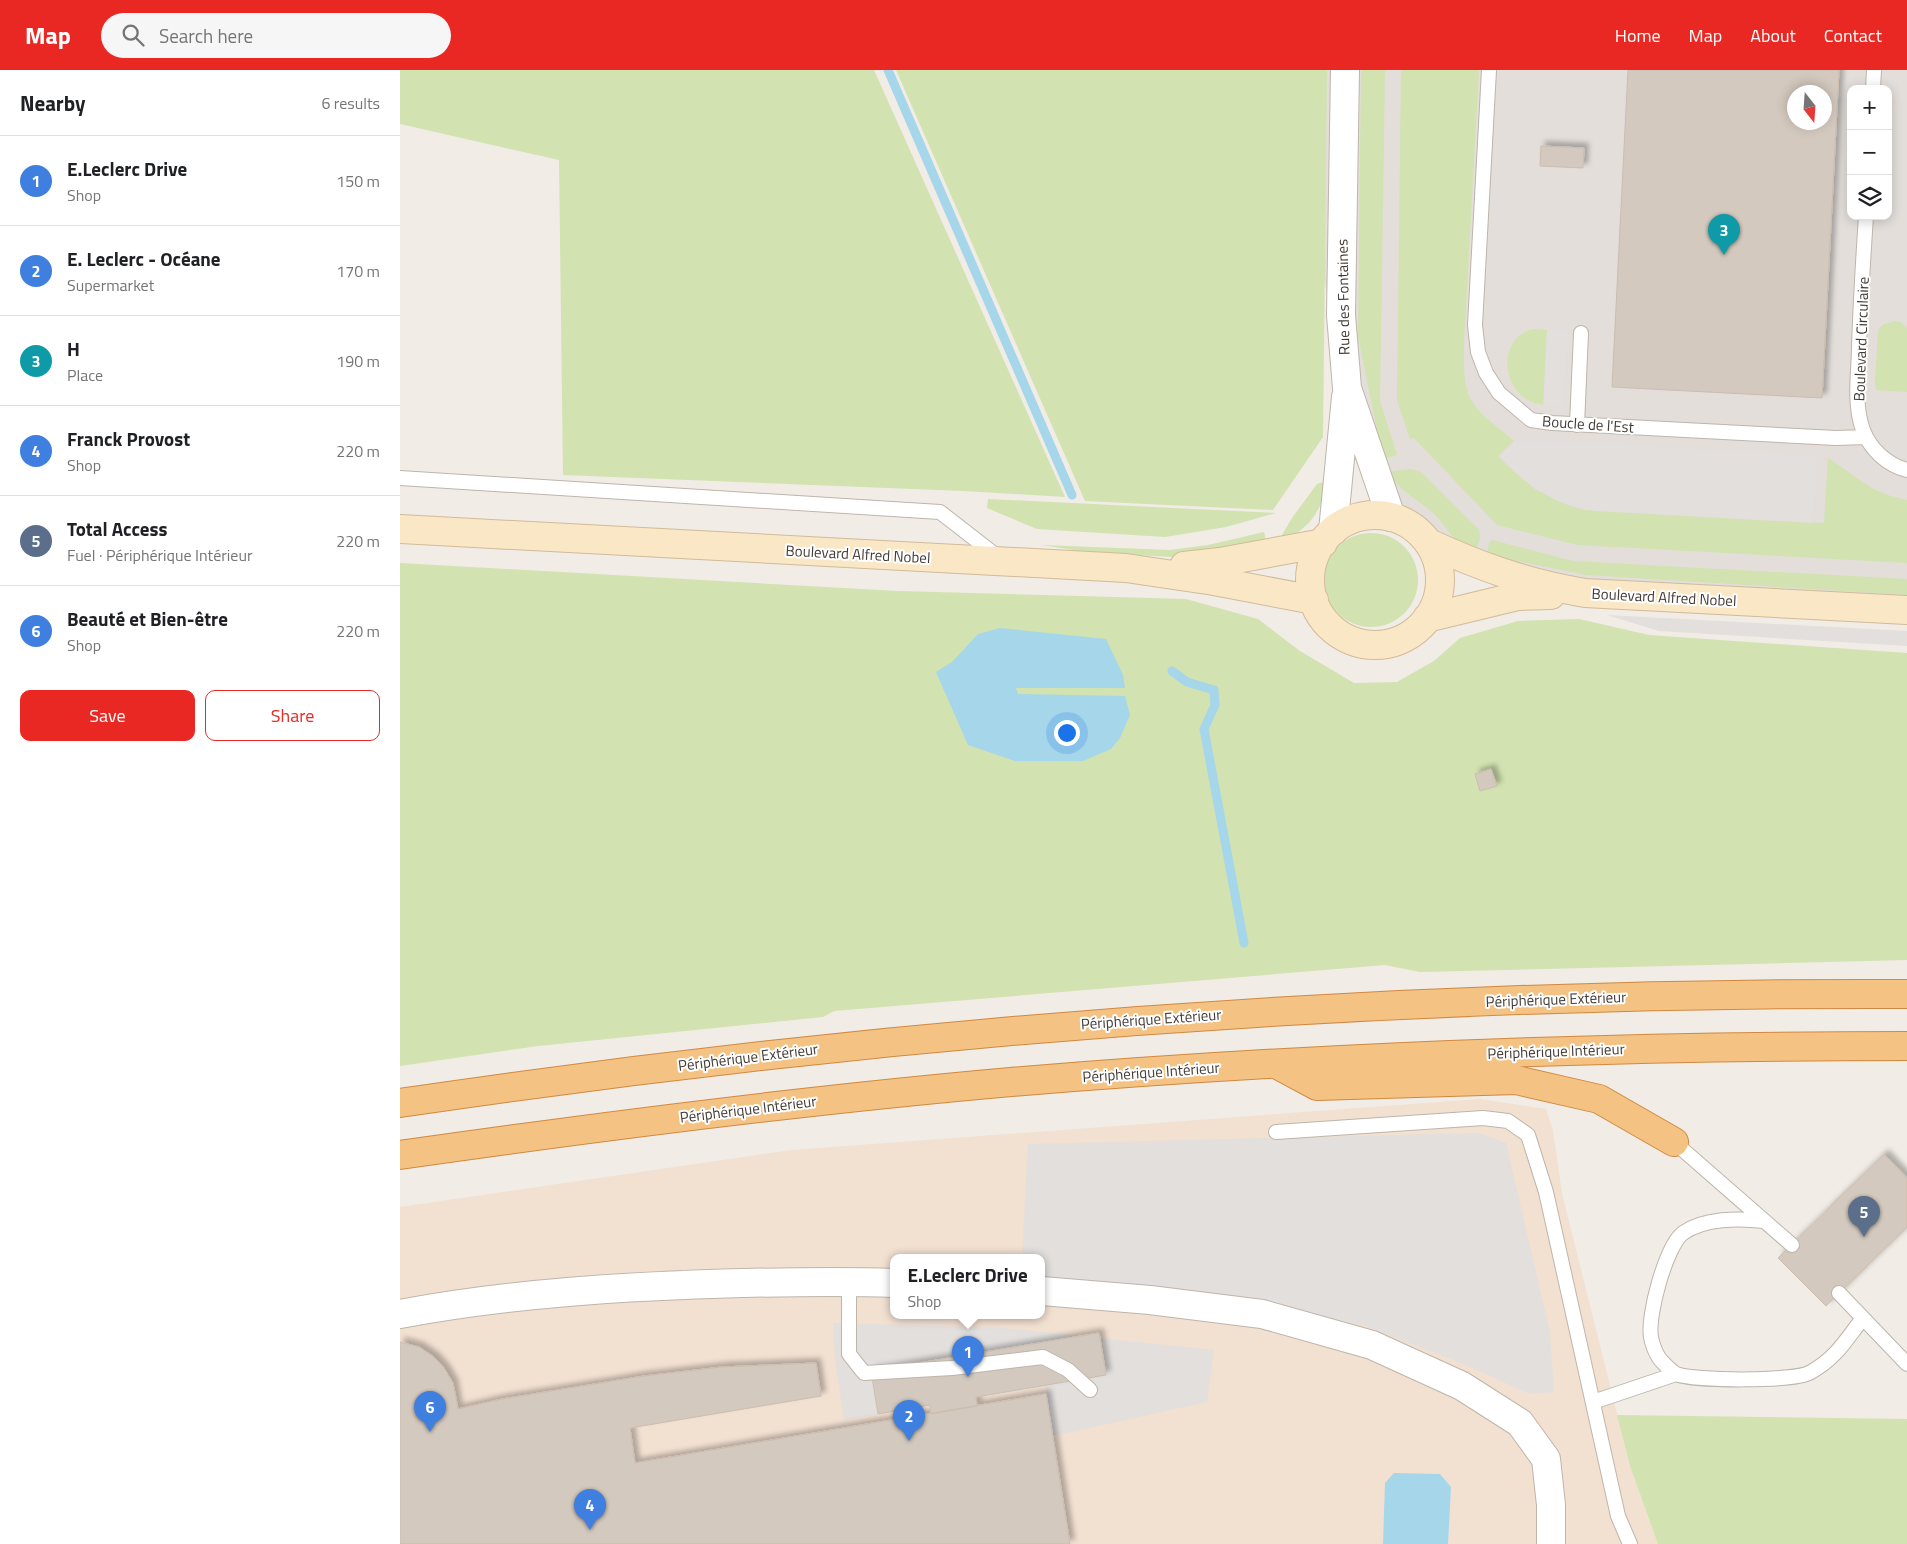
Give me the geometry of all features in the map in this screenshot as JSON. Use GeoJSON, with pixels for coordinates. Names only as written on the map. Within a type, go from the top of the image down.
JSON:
{"type":"FeatureCollection","features":[{"type":"Feature","properties":{"kind":"highway","name":"Périphérique Extérieur"},"geometry":{"type":"LineString","coordinates":[[400,1103],[535,1083],[834,1047],[1046,1027],[1230,1013],[1568,998],[1907,994]]}},
{"type":"Feature","properties":{"kind":"highway","name":"Périphérique Intérieur"},"geometry":{"type":"LineString","coordinates":[[400,1155],[703,1114],[874,1095],[1094,1075],[1408,1056],[1620,1049],[1907,1046]]}},
{"type":"Feature","properties":{"kind":"highway"},"geometry":{"type":"LineString","coordinates":[[1274,1063],[1317,1086],[1516,1080],[1599,1099],[1674,1142]]}},
{"type":"Feature","properties":{"kind":"main road"},"geometry":{"type":"LineString","coordinates":[[1391,516],[1412,526],[1429,543],[1438,564],[1440,586],[1434,610],[1420,628],[1401,640],[1374,646],[1352,641],[1332,630],[1317,610],[1310,589],[1311,566],[1328,537],[1352,519],[1391,516]]}},
{"type":"Feature","properties":{"kind":"main road","name":"Boulevard Alfred Nobel"},"geometry":{"type":"LineString","coordinates":[[400,529],[1126,568],[1214,581],[1314,600]]}},
{"type":"Feature","properties":{"kind":"main road"},"geometry":{"type":"LineString","coordinates":[[1126,568],[1220,562],[1328,537]]}},
{"type":"Feature","properties":{"kind":"main road","name":"Boulevard Alfred Nobel"},"geometry":{"type":"LineString","coordinates":[[1429,543],[1471,562],[1528,582],[1585,593],[1907,610]]}},
{"type":"Feature","properties":{"kind":"main road"},"geometry":{"type":"LineString","coordinates":[[1427,618],[1518,596],[1585,593]]}},
{"type":"Feature","properties":{"kind":"street","name":"Rue des Fontaines"},"geometry":{"type":"LineString","coordinates":[[1345,70],[1341,315],[1347,388],[1391,516]]}},
{"type":"Feature","properties":{"kind":"street"},"geometry":{"type":"LineString","coordinates":[[1328,537],[1347,388]]}},
{"type":"Feature","properties":{"kind":"street"},"geometry":{"type":"LineString","coordinates":[[400,1314],[466,1302],[653,1285],[849,1281],[890,1283]]}},
{"type":"Feature","properties":{"kind":"street"},"geometry":{"type":"LineString","coordinates":[[1045,1291],[1150,1300],[1262,1314],[1372,1345],[1462,1386],[1520,1423],[1546,1460],[1551,1505],[1551,1544]]}},
{"type":"Feature","properties":{"kind":"lane","name":"Boucle de l'Est"},"geometry":{"type":"LineString","coordinates":[[1489,70],[1475,325],[1478,352],[1486,373],[1499,394],[1531,420],[1836,438],[1866,437]]}},
{"type":"Feature","properties":{"kind":"lane"},"geometry":{"type":"LineString","coordinates":[[1873,85],[1874,70]]}},
{"type":"Feature","properties":{"kind":"lane","name":"Boulevard Circulaire"},"geometry":{"type":"LineString","coordinates":[[1866,220],[1858,384],[1860,420],[1866,437],[1874,449],[1888,462],[1907,470]]}},
{"type":"Feature","properties":{"kind":"lane"},"geometry":{"type":"LineString","coordinates":[[1577,424],[1581,333]]}},
{"type":"Feature","properties":{"kind":"lane"},"geometry":{"type":"LineString","coordinates":[[400,478],[940,512],[1002,561]]}},
{"type":"Feature","properties":{"kind":"lane"},"geometry":{"type":"LineString","coordinates":[[1276,1132],[1483,1118],[1508,1121],[1528,1135],[1546,1192],[1618,1516],[1630,1544]]}},
{"type":"Feature","properties":{"kind":"lane"},"geometry":{"type":"LineString","coordinates":[[1674,1142],[1792,1245]]}},
{"type":"Feature","properties":{"kind":"lane"},"geometry":{"type":"LineString","coordinates":[[1676,1374],[1660,1358],[1651,1336],[1658,1285],[1667,1257],[1682,1234],[1698,1226],[1723,1220],[1764,1221]]}},
{"type":"Feature","properties":{"kind":"lane"},"geometry":{"type":"LineString","coordinates":[[849,1281],[849,1354],[864,1373],[952,1368],[1043,1357],[1068,1370],[1090,1390]]}},
{"type":"Feature","properties":{"kind":"lane"},"geometry":{"type":"LineString","coordinates":[[1839,1293],[1907,1364]]}},
{"type":"Feature","properties":{"kind":"lane"},"geometry":{"type":"LineString","coordinates":[[1593,1402],[1676,1374],[1763,1380],[1809,1374],[1834,1357],[1863,1318]]}},
{"type":"Feature","properties":{"kind":"shaded area"},"geometry":{"type":"Polygon","coordinates":[[[1280,70],[1907,70],[1907,609],[1537,584],[1429,543],[1391,517],[1347,388],[1280,70]]]}},
{"type":"Feature","properties":{"kind":"shaded area"},"geometry":{"type":"Polygon","coordinates":[[[1547,330],[1568,330],[1564,407],[1544,406],[1547,330]]]}},
{"type":"Feature","properties":{"kind":"shaded area"},"geometry":{"type":"Polygon","coordinates":[[[1515,442],[1588,443],[1817,456],[1813,523],[1596,511],[1568,505],[1535,489],[1500,457],[1515,442]]]}},
{"type":"Feature","properties":{"kind":"shaded area"},"geometry":{"type":"Polygon","coordinates":[[[1607,615],[1907,631],[1907,646],[1659,631],[1607,615]]]}},
{"type":"Feature","properties":{"kind":"shaded area"},"geometry":{"type":"Polygon","coordinates":[[[1480,1099],[1546,1109],[1553,1131],[1562,1194],[1630,1466],[1658,1544],[400,1544],[400,1207],[792,1150],[1480,1099]]]}},
{"type":"Feature","properties":{"kind":"shaded area"},"geometry":{"type":"Polygon","coordinates":[[[1479,1133],[1506,1143],[1550,1333],[1554,1392],[1530,1394],[1468,1366],[1366,1326],[1242,1299],[1045,1278],[1045,1254],[1022,1254],[1028,1144],[1479,1133]]]}},
{"type":"Feature","properties":{"kind":"shaded area"},"geometry":{"type":"Polygon","coordinates":[[[833,1323],[1003,1328],[1214,1350],[1207,1402],[1053,1436],[1045,1386],[844,1420],[835,1360],[833,1323]]]}},
{"type":"Feature","properties":{"kind":"green space"},"geometry":{"type":"Polygon","coordinates":[[[400,70],[874,70],[1065,497],[963,491],[563,475],[559,160],[400,124],[400,70]]]}},
{"type":"Feature","properties":{"kind":"green space"},"geometry":{"type":"Polygon","coordinates":[[[896,70],[1327,70],[1323,437],[1273,510],[1085,501],[896,70]]]}},
{"type":"Feature","properties":{"kind":"green space"},"geometry":{"type":"Polygon","coordinates":[[[1361,70],[1385,70],[1380,401],[1397,455],[1383,459],[1358,337],[1361,70]]]}},
{"type":"Feature","properties":{"kind":"green space"},"geometry":{"type":"Polygon","coordinates":[[[1401,70],[1479,70],[1464,373],[1470,398],[1480,412],[1514,441],[1498,456],[1508,466],[1538,490],[1560,502],[1585,510],[1824,523],[1828,458],[1874,489],[1907,500],[1907,563],[1578,545],[1497,525],[1414,438],[1410,439],[1397,400],[1401,70]]]}},
{"type":"Feature","properties":{"kind":"green space"},"geometry":{"type":"Polygon","coordinates":[[[1894,321],[1901,322],[1907,328],[1907,392],[1876,390],[1878,330],[1882,325],[1894,321]]]}},
{"type":"Feature","properties":{"kind":"green space"},"geometry":{"type":"Polygon","coordinates":[[[1535,329],[1547,330],[1543,405],[1528,400],[1517,391],[1510,380],[1508,367],[1509,354],[1513,342],[1522,333],[1535,329]]]}},
{"type":"Feature","properties":{"kind":"green space"},"geometry":{"type":"Polygon","coordinates":[[[1411,469],[1421,472],[1479,530],[1480,539],[1475,552],[1456,540],[1430,510],[1398,485],[1387,472],[1411,469]]]}},
{"type":"Feature","properties":{"kind":"green space"},"geometry":{"type":"Polygon","coordinates":[[[1329,480],[1322,501],[1313,518],[1299,531],[1279,540],[1292,518],[1317,484],[1329,480]]]}},
{"type":"Feature","properties":{"kind":"green space"},"geometry":{"type":"Polygon","coordinates":[[[988,499],[1276,513],[1226,527],[1165,537],[1037,529],[987,508],[988,499]]]}},
{"type":"Feature","properties":{"kind":"green space"},"geometry":{"type":"Polygon","coordinates":[[[1264,532],[1267,545],[1198,556],[1172,557],[1094,553],[1041,545],[1170,550],[1208,545],[1264,532]]]}},
{"type":"Feature","properties":{"kind":"green space"},"geometry":{"type":"Polygon","coordinates":[[[1371,533],[1389,537],[1404,547],[1414,562],[1418,580],[1414,598],[1404,613],[1389,623],[1371,627],[1353,623],[1338,613],[1328,598],[1324,580],[1328,562],[1338,547],[1353,537],[1371,533]]]}},
{"type":"Feature","properties":{"kind":"green space"},"geometry":{"type":"Polygon","coordinates":[[[1492,540],[1573,561],[1907,579],[1907,595],[1587,575],[1487,555],[1489,543],[1492,540]]]}},
{"type":"Feature","properties":{"kind":"green space"},"geometry":{"type":"Polygon","coordinates":[[[400,563],[897,591],[1186,599],[1258,619],[1300,651],[1354,683],[1397,682],[1434,661],[1460,638],[1518,621],[1579,619],[1649,635],[1907,653],[1907,960],[1420,972],[1385,965],[834,1011],[823,1017],[538,1046],[400,1066],[400,563]]]}},
{"type":"Feature","properties":{"kind":"green space"},"geometry":{"type":"Polygon","coordinates":[[[1617,1415],[1907,1419],[1907,1544],[1658,1544],[1630,1466],[1617,1415]]]}},
{"type":"Feature","properties":{"kind":"water"},"geometry":{"type":"Polygon","coordinates":[[[1000,628],[1106,639],[1123,675],[1125,688],[1016,688],[1018,694],[1125,696],[1130,715],[1120,738],[1111,749],[1083,761],[1015,761],[968,745],[936,672],[952,662],[978,634],[1000,628]]]}},
{"type":"Feature","properties":{"kind":"water"},"geometry":{"type":"Polygon","coordinates":[[[1394,1473],[1440,1474],[1451,1487],[1448,1544],[1383,1544],[1385,1483],[1394,1473]]]}},
{"type":"Feature","properties":{"kind":"building"},"geometry":{"type":"Polygon","coordinates":[[[1628,70],[1839,70],[1822,398],[1612,387],[1628,70]]]}},
{"type":"Feature","properties":{"kind":"building"},"geometry":{"type":"Polygon","coordinates":[[[1541,146],[1584,148],[1583,168],[1540,166],[1541,146]]]}},
{"type":"Feature","properties":{"kind":"building"},"geometry":{"type":"Polygon","coordinates":[[[1491,769],[1497,786],[1480,791],[1475,774],[1491,769]]]}},
{"type":"Feature","properties":{"kind":"building"},"geometry":{"type":"Polygon","coordinates":[[[1884,1154],[1907,1178],[1907,1227],[1826,1306],[1778,1258],[1884,1154]]]}},
{"type":"Feature","properties":{"kind":"building"},"geometry":{"type":"Polygon","coordinates":[[[1099,1333],[1106,1375],[976,1397],[977,1406],[931,1414],[930,1405],[878,1414],[871,1371],[1099,1333]]]}},
{"type":"Feature","properties":{"kind":"building"},"geometry":{"type":"Polygon","coordinates":[[[400,1342],[419,1347],[434,1357],[444,1368],[453,1383],[458,1409],[502,1399],[644,1376],[722,1367],[816,1363],[821,1396],[630,1428],[635,1463],[1046,1394],[1070,1544],[400,1544],[400,1342]]]}},
{"type":"Feature","properties":{"kind":"waterway"},"geometry":{"type":"LineString","coordinates":[[888,70],[1072,495]]}},
{"type":"Feature","properties":{"kind":"waterway"},"geometry":{"type":"LineString","coordinates":[[1172,671],[1187,682],[1214,690],[1215,705],[1204,729],[1244,943]]}},
{"type":"Feature","properties":{"kind":"place","name":"H"},"geometry":{"type":"Point","coordinates":[1724,255]}},
{"type":"Feature","properties":{"kind":"place","name":"Total Access"},"geometry":{"type":"Point","coordinates":[1864,1237]}},
{"type":"Feature","properties":{"kind":"place","name":"E.Leclerc Drive"},"geometry":{"type":"Point","coordinates":[968,1377]}},
{"type":"Feature","properties":{"kind":"place","name":"Beauté et Bien-être"},"geometry":{"type":"Point","coordinates":[430,1432]}},
{"type":"Feature","properties":{"kind":"place","name":"E. Leclerc - Océane"},"geometry":{"type":"Point","coordinates":[909,1441]}},
{"type":"Feature","properties":{"kind":"place","name":"Franck Provost"},"geometry":{"type":"Point","coordinates":[590,1530]}}]}
